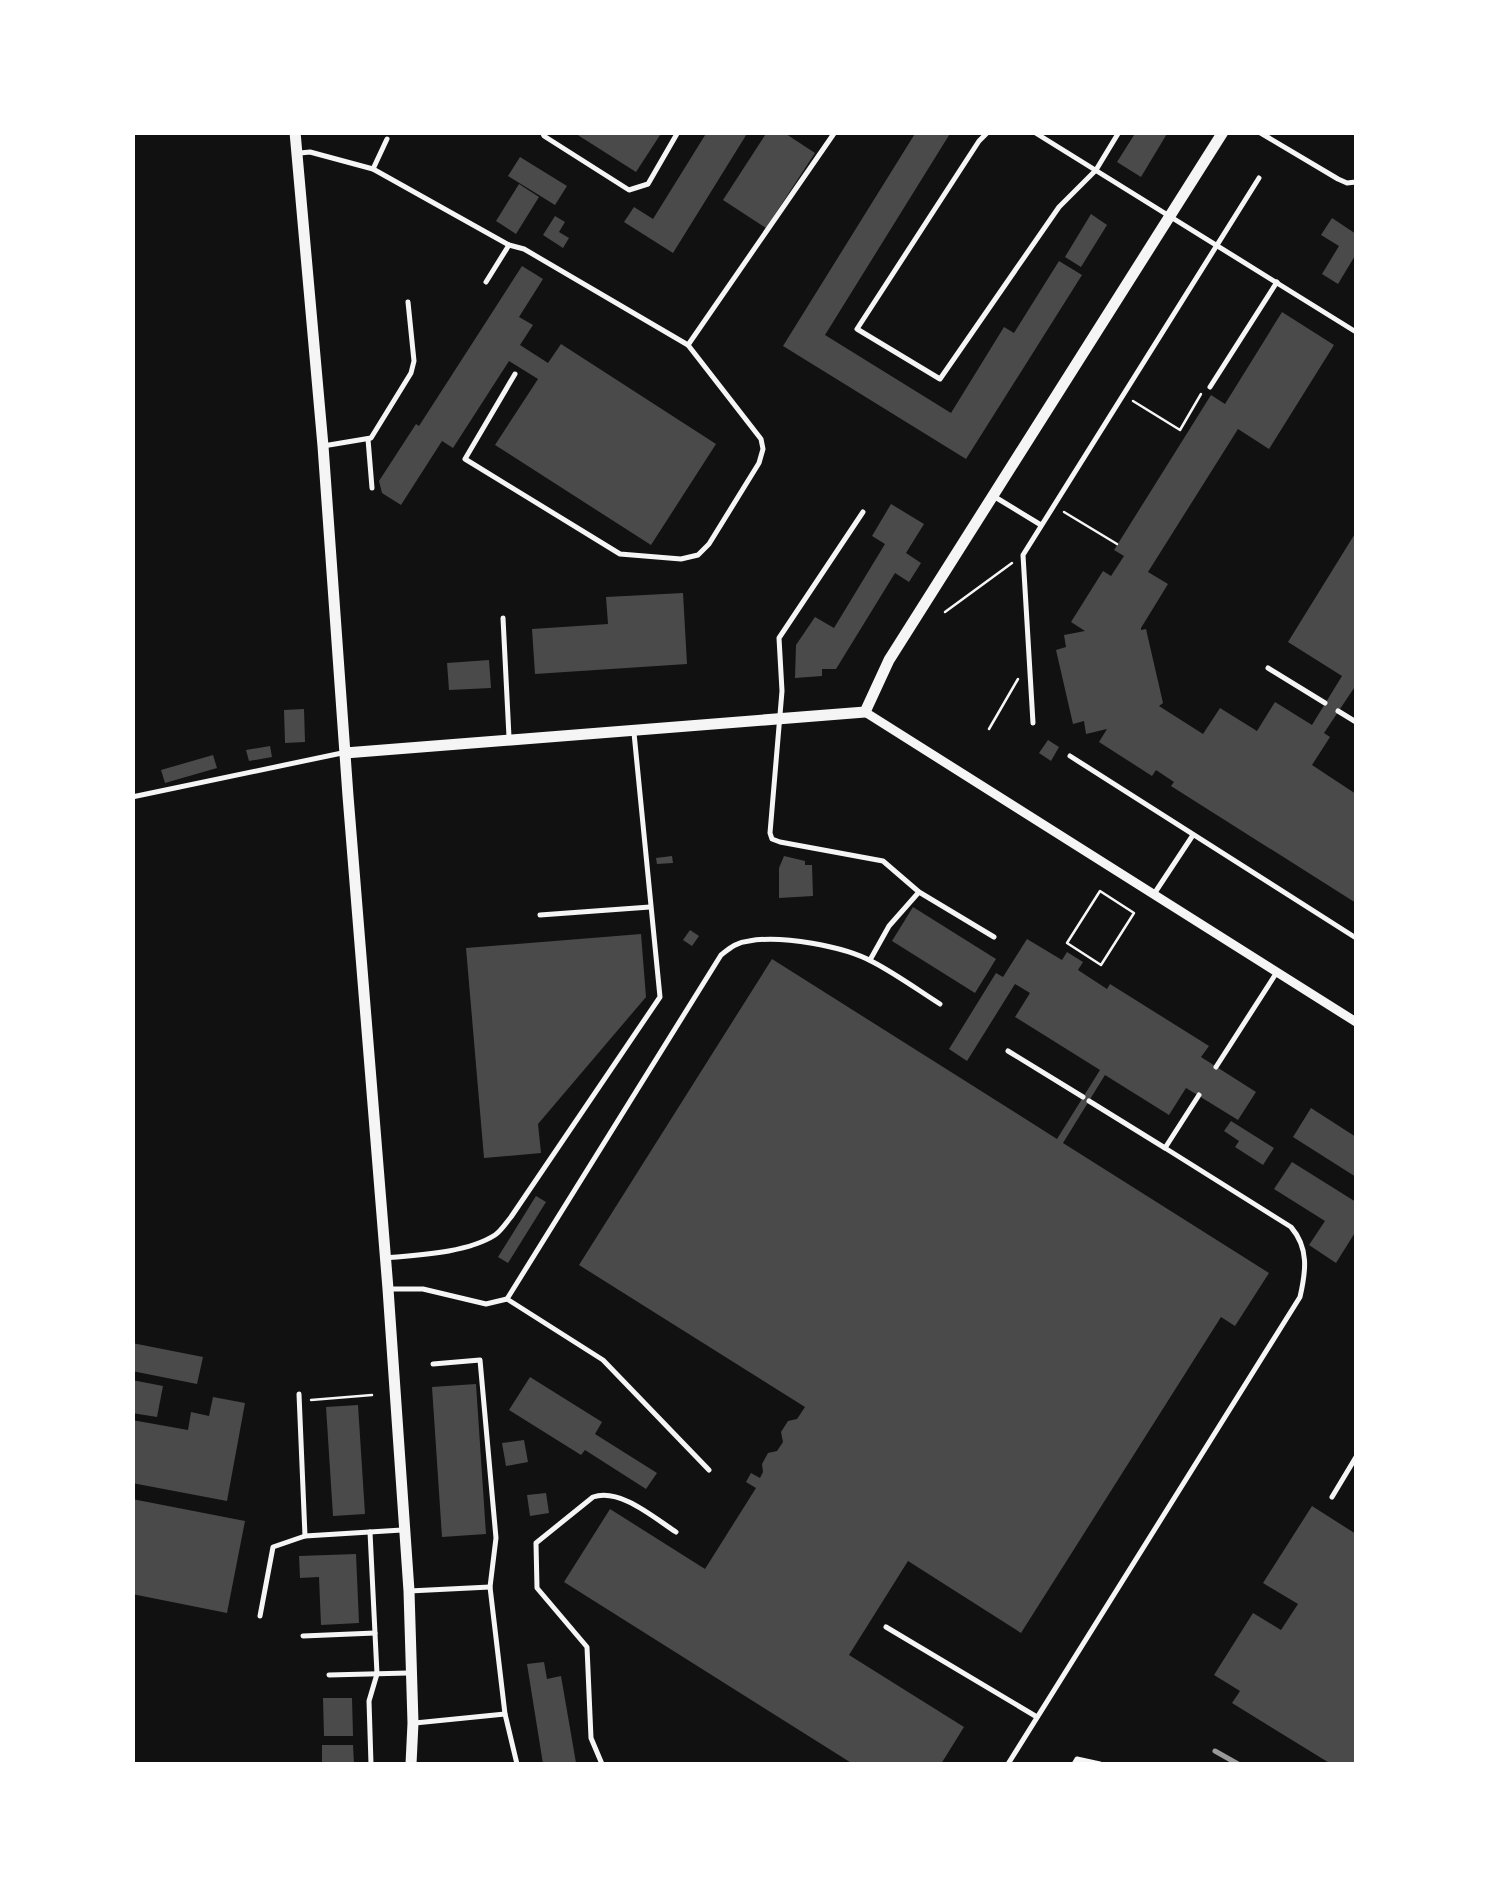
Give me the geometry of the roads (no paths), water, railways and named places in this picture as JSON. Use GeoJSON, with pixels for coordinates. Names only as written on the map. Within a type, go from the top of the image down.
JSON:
{"type":"FeatureCollection","features":[{"type":"Feature","properties":{"kind":"street"},"geometry":{"type":"LineString","coordinates":[[295,132],[388,1289],[409,1591],[411,1764]]}},
{"type":"Feature","properties":{"kind":"street"},"geometry":{"type":"LineString","coordinates":[[865,712],[889,660],[1222,132]]}},
{"type":"Feature","properties":{"kind":"street"},"geometry":{"type":"LineString","coordinates":[[345,753],[865,712],[1356,1022]]}},
{"type":"Feature","properties":{"kind":"lane"},"geometry":{"type":"LineString","coordinates":[[542,132],[629,190],[648,184],[678,132]]}},
{"type":"Feature","properties":{"kind":"lane"},"geometry":{"type":"LineString","coordinates":[[688,346],[836,132]]}},
{"type":"Feature","properties":{"kind":"lane"},"geometry":{"type":"LineString","coordinates":[[988,132],[978,141],[856,329],[940,379],[1059,207],[1096,170],[1119,132]]}},
{"type":"Feature","properties":{"kind":"lane"},"geometry":{"type":"LineString","coordinates":[[1034,132],[1356,332]]}},
{"type":"Feature","properties":{"kind":"lane"},"geometry":{"type":"LineString","coordinates":[[1259,132],[1338,179],[1356,182]]}},
{"type":"Feature","properties":{"kind":"lane"},"geometry":{"type":"LineString","coordinates":[[372,169],[387,139]]}},
{"type":"Feature","properties":{"kind":"lane"},"geometry":{"type":"LineString","coordinates":[[297,153],[310,152],[372,169],[509,245],[524,249],[688,346],[760,439],[763,449],[759,463],[710,544],[698,554],[681,559],[620,554],[465,459],[516,374]]}},
{"type":"Feature","properties":{"kind":"lane"},"geometry":{"type":"LineString","coordinates":[[1032,723],[1023,555],[1259,178]]}},
{"type":"Feature","properties":{"kind":"lane"},"geometry":{"type":"LineString","coordinates":[[486,282],[509,245]]}},
{"type":"Feature","properties":{"kind":"lane"},"geometry":{"type":"LineString","coordinates":[[1210,387],[1277,282]]}},
{"type":"Feature","properties":{"kind":"lane"},"geometry":{"type":"LineString","coordinates":[[323,446],[373,436],[413,367],[408,302]]}},
{"type":"Feature","properties":{"kind":"lane"},"geometry":{"type":"LineString","coordinates":[[368,438],[372,488]]}},
{"type":"Feature","properties":{"kind":"lane"},"geometry":{"type":"LineString","coordinates":[[992,496],[1042,526]]}},
{"type":"Feature","properties":{"kind":"lane"},"geometry":{"type":"LineString","coordinates":[[862,512],[779,638],[782,690],[772,840],[883,861],[919,892],[994,937]]}},
{"type":"Feature","properties":{"kind":"lane"},"geometry":{"type":"LineString","coordinates":[[502,618],[510,740]]}},
{"type":"Feature","properties":{"kind":"lane"},"geometry":{"type":"LineString","coordinates":[[1268,668],[1326,703]]}},
{"type":"Feature","properties":{"kind":"lane"},"geometry":{"type":"LineString","coordinates":[[1338,711],[1356,722]]}},
{"type":"Feature","properties":{"kind":"lane"},"geometry":{"type":"LineString","coordinates":[[385,1258],[426,1255],[475,1244],[497,1234],[660,997],[634,730]]}},
{"type":"Feature","properties":{"kind":"lane"},"geometry":{"type":"LineString","coordinates":[[132,797],[345,753]]}},
{"type":"Feature","properties":{"kind":"lane"},"geometry":{"type":"LineString","coordinates":[[1070,756],[1356,938]]}},
{"type":"Feature","properties":{"kind":"lane"},"geometry":{"type":"LineString","coordinates":[[1154,894],[1193,835]]}},
{"type":"Feature","properties":{"kind":"lane"},"geometry":{"type":"LineString","coordinates":[[870,960],[889,926],[919,892]]}},
{"type":"Feature","properties":{"kind":"lane"},"geometry":{"type":"LineString","coordinates":[[540,915],[650,907]]}},
{"type":"Feature","properties":{"kind":"lane"},"geometry":{"type":"LineString","coordinates":[[388,1289],[423,1290],[486,1304],[507,1299],[722,956],[732,946],[748,940],[815,944],[870,960],[940,1004]]}},
{"type":"Feature","properties":{"kind":"lane"},"geometry":{"type":"LineString","coordinates":[[1216,1066],[1277,971]]}},
{"type":"Feature","properties":{"kind":"lane"},"geometry":{"type":"LineString","coordinates":[[1008,1051],[1292,1226],[1304,1249],[1306,1266],[1300,1296],[1008,1764]]}},
{"type":"Feature","properties":{"kind":"lane"},"geometry":{"type":"LineString","coordinates":[[1166,1148],[1199,1096]]}},
{"type":"Feature","properties":{"kind":"lane"},"geometry":{"type":"LineString","coordinates":[[507,1299],[603,1360],[709,1470]]}},
{"type":"Feature","properties":{"kind":"lane"},"geometry":{"type":"LineString","coordinates":[[433,1364],[480,1360],[496,1538],[490,1587],[505,1714],[516,1764]]}},
{"type":"Feature","properties":{"kind":"lane"},"geometry":{"type":"LineString","coordinates":[[299,1397],[306,1536]]}},
{"type":"Feature","properties":{"kind":"lane"},"geometry":{"type":"LineString","coordinates":[[1332,1497],[1356,1457]]}},
{"type":"Feature","properties":{"kind":"lane"},"geometry":{"type":"LineString","coordinates":[[602,1764],[591,1738],[586,1647],[537,1588],[536,1543],[592,1497],[604,1493],[617,1496],[676,1532]]}},
{"type":"Feature","properties":{"kind":"lane"},"geometry":{"type":"LineString","coordinates":[[260,1616],[273,1547],[306,1536],[404,1530]]}},
{"type":"Feature","properties":{"kind":"lane"},"geometry":{"type":"LineString","coordinates":[[370,1532],[377,1674],[368,1701],[371,1764]]}},
{"type":"Feature","properties":{"kind":"lane"},"geometry":{"type":"LineString","coordinates":[[409,1591],[490,1587]]}},
{"type":"Feature","properties":{"kind":"lane"},"geometry":{"type":"LineString","coordinates":[[886,1627],[1037,1717]]}},
{"type":"Feature","properties":{"kind":"lane"},"geometry":{"type":"LineString","coordinates":[[303,1636],[375,1632]]}},
{"type":"Feature","properties":{"kind":"lane"},"geometry":{"type":"LineString","coordinates":[[329,1675],[411,1673]]}},
{"type":"Feature","properties":{"kind":"lane"},"geometry":{"type":"LineString","coordinates":[[412,1723],[505,1714]]}},
{"type":"Feature","properties":{"kind":"lane"},"geometry":{"type":"LineString","coordinates":[[1074,1764],[1077,1759],[1100,1764]]}},
{"type":"Feature","properties":{"kind":"railway"},"geometry":{"type":"LineString","coordinates":[[1215,1751],[1238,1764]]}}]}
